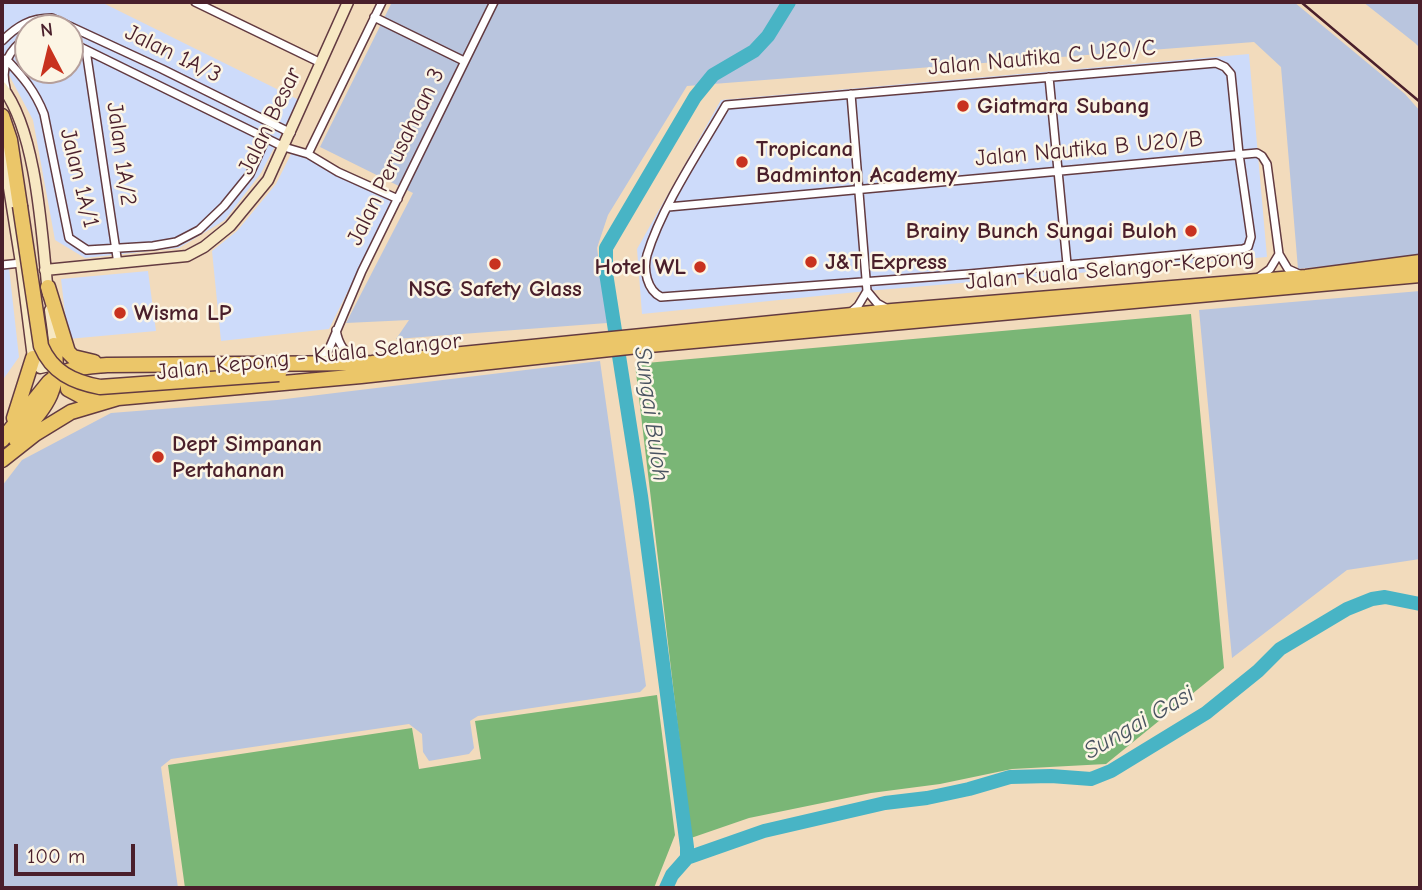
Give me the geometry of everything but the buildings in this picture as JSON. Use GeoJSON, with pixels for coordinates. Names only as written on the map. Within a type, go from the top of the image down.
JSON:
{"type":"FeatureCollection","features":[{"type":"Feature","properties":{"kind":"highway"},"geometry":{"type":"LineString","coordinates":[[2,116],[10,140],[41,346],[46,356],[66,376],[79,383],[100,387],[279,374],[328,372],[361,376]]}},
{"type":"Feature","properties":{"kind":"highway","name":"Jalan Kuala Selangor-Kepong"},"geometry":{"type":"LineString","coordinates":[[637,341],[892,311],[1306,277],[1420,262]]}},
{"type":"Feature","properties":{"kind":"highway","name":"Jalan Kuala Selangor-Kepong"},"geometry":{"type":"LineString","coordinates":[[637,341],[1420,275]]}},
{"type":"Feature","properties":{"kind":"highway"},"geometry":{"type":"LineString","coordinates":[[48,287],[68,352],[79,359],[107,365]]}},
{"type":"Feature","properties":{"kind":"highway","name":"Jalan Kepong - Kuala Selangor"},"geometry":{"type":"LineString","coordinates":[[315,363],[372,362],[637,341]]}},
{"type":"Feature","properties":{"kind":"highway","name":"Jalan Kepong - Kuala Selangor"},"geometry":{"type":"LineString","coordinates":[[2,459],[61,418],[94,404],[118,398],[361,376],[605,344]]}},
{"type":"Feature","properties":{"kind":"highway"},"geometry":{"type":"LineString","coordinates":[[2,459],[54,391],[54,345]]}},
{"type":"Feature","properties":{"kind":"highway"},"geometry":{"type":"LineString","coordinates":[[6,435],[33,358]]}},
{"type":"Feature","properties":{"kind":"highway"},"geometry":{"type":"LineString","coordinates":[[6,435],[56,375],[75,368],[107,365],[315,363]]}},
{"type":"Feature","properties":{"kind":"highway"},"geometry":{"type":"LineString","coordinates":[[75,368],[66,383],[73,394],[94,398],[118,398]]}},
{"type":"Feature","properties":{"kind":"main road","name":"Jalan Besar"},"geometry":{"type":"LineString","coordinates":[[45,270],[187,256],[204,247],[230,226],[268,180],[348,2]]}},
{"type":"Feature","properties":{"kind":"main road"},"geometry":{"type":"LineString","coordinates":[[2,144],[33,358],[40,368],[49,366],[54,345],[37,198],[26,138],[5,91]]}},
{"type":"Feature","properties":{"kind":"street"},"geometry":{"type":"LineString","coordinates":[[195,2],[321,63]]}},
{"type":"Feature","properties":{"kind":"street"},"geometry":{"type":"LineString","coordinates":[[308,154],[382,2]]}},
{"type":"Feature","properties":{"kind":"street","name":"Jalan Perusahaan 3"},"geometry":{"type":"LineString","coordinates":[[315,363],[329,349],[336,329],[494,2]]}},
{"type":"Feature","properties":{"kind":"street"},"geometry":{"type":"LineString","coordinates":[[374,17],[464,61]]}},
{"type":"Feature","properties":{"kind":"street","name":"Jalan 1A/3"},"geometry":{"type":"LineString","coordinates":[[5,38],[26,22],[37,18],[52,18],[291,133]]}},
{"type":"Feature","properties":{"kind":"street"},"geometry":{"type":"LineString","coordinates":[[5,91],[3,71],[6,59],[14,49]]}},
{"type":"Feature","properties":{"kind":"street","name":"Jalan 1A/3"},"geometry":{"type":"LineString","coordinates":[[86,50],[284,147],[308,154],[348,177],[398,199]]}},
{"type":"Feature","properties":{"kind":"street","name":"Jalan 1A/2"},"geometry":{"type":"LineString","coordinates":[[86,50],[118,264]]}},
{"type":"Feature","properties":{"kind":"street","name":"Jalan 1A/1"},"geometry":{"type":"LineString","coordinates":[[6,59],[31,86],[44,114],[69,238],[88,250],[177,242],[199,230],[224,206],[250,174],[266,138]]}},
{"type":"Feature","properties":{"kind":"street","name":"Jalan Nautika C U20/C"},"geometry":{"type":"LineString","coordinates":[[668,207],[726,106],[851,94],[1216,63],[1225,67],[1231,75],[1239,154]]}},
{"type":"Feature","properties":{"kind":"street"},"geometry":{"type":"LineString","coordinates":[[1049,77],[1067,264]]}},
{"type":"Feature","properties":{"kind":"street"},"geometry":{"type":"LineString","coordinates":[[851,94],[867,291],[880,306],[892,311]]}},
{"type":"Feature","properties":{"kind":"street","name":"Jalan Nautika B U20/B"},"geometry":{"type":"LineString","coordinates":[[668,207],[1254,153],[1262,156],[1267,164],[1279,254]]}},
{"type":"Feature","properties":{"kind":"street"},"geometry":{"type":"LineString","coordinates":[[668,207],[646,257],[648,286],[653,293],[661,297],[1238,250],[1248,247],[1251,237],[1239,154]]}},
{"type":"Feature","properties":{"kind":"street"},"geometry":{"type":"LineString","coordinates":[[1251,282],[1270,270],[1279,254],[1288,268],[1306,277]]}},
{"type":"Feature","properties":{"kind":"street"},"geometry":{"type":"LineString","coordinates":[[2,265],[21,263]]}},
{"type":"Feature","properties":{"kind":"street"},"geometry":{"type":"LineString","coordinates":[[846,316],[854,310],[867,291]]}},
{"type":"Feature","properties":{"kind":"street"},"geometry":{"type":"LineString","coordinates":[[336,329],[341,348],[349,355],[372,362]]}},
{"type":"Feature","properties":{"kind":"shaded area"},"geometry":{"type":"Polygon","coordinates":[[[2,2],[101,2],[299,100],[261,173],[225,220],[179,248],[85,258],[55,240],[33,120],[2,62],[2,2]]]}},
{"type":"Feature","properties":{"kind":"shaded area"},"geometry":{"type":"Polygon","coordinates":[[[392,2],[1294,2],[1405,94],[1420,111],[1420,256],[1298,269],[1281,67],[1254,42],[687,86],[608,215],[597,248],[607,323],[396,339],[409,320],[346,323],[413,193],[320,147],[392,2]]]}},
{"type":"Feature","properties":{"kind":"shaded area"},"geometry":{"type":"Polygon","coordinates":[[[1363,2],[1420,2],[1420,48],[1415,43],[1363,2]]]}},
{"type":"Feature","properties":{"kind":"shaded area"},"geometry":{"type":"Polygon","coordinates":[[[1249,54],[1267,257],[867,291],[642,314],[637,249],[721,100],[1249,54]]]}},
{"type":"Feature","properties":{"kind":"shaded area"},"geometry":{"type":"Polygon","coordinates":[[[292,152],[308,157],[393,201],[329,329],[221,341],[212,251],[237,231],[276,184],[292,152]]]}},
{"type":"Feature","properties":{"kind":"shaded area"},"geometry":{"type":"Polygon","coordinates":[[[2,268],[9,268],[19,357],[2,381],[2,268]]]}},
{"type":"Feature","properties":{"kind":"shaded area"},"geometry":{"type":"Polygon","coordinates":[[[148,271],[156,331],[68,339],[61,279],[148,271]]]}},
{"type":"Feature","properties":{"kind":"shaded area"},"geometry":{"type":"Polygon","coordinates":[[[1420,291],[1420,559],[1347,570],[1232,658],[1199,310],[1420,291]]]}},
{"type":"Feature","properties":{"kind":"shaded area"},"geometry":{"type":"Polygon","coordinates":[[[600,361],[646,686],[640,692],[478,716],[470,721],[474,748],[469,754],[429,761],[423,752],[422,734],[409,724],[171,759],[161,767],[178,888],[2,888],[2,486],[22,460],[111,413],[277,400],[600,361]]]}},
{"type":"Feature","properties":{"kind":"green space"},"geometry":{"type":"Polygon","coordinates":[[[1191,314],[1224,668],[1106,764],[1012,769],[940,784],[871,793],[749,818],[691,838],[635,364],[1191,314]]]}},
{"type":"Feature","properties":{"kind":"green space"},"geometry":{"type":"Polygon","coordinates":[[[657,695],[675,835],[654,888],[185,888],[168,765],[412,728],[419,769],[481,759],[475,721],[657,695]]]}},
{"type":"Feature","properties":{"kind":"waterway","name":"Sungai Buloh"},"geometry":{"type":"LineString","coordinates":[[666,888],[672,875],[687,858],[687,847],[641,496],[606,273],[606,248],[695,97],[713,75],[754,51],[768,36],[789,2]]}},
{"type":"Feature","properties":{"kind":"waterway","name":"Sungai Gasi"},"geometry":{"type":"LineString","coordinates":[[687,858],[764,831],[885,803],[969,789],[1010,777],[1091,779],[1111,771],[1206,713],[1258,671],[1280,649],[1347,609],[1385,597],[1420,604]]}},
{"type":"Feature","properties":{"kind":"railway"},"geometry":{"type":"LineString","coordinates":[[1301,2],[1420,102]]}},
{"type":"Feature","properties":{"kind":"place","name":"Giatmara Subang"},"geometry":{"type":"Point","coordinates":[963,106]}},
{"type":"Feature","properties":{"kind":"place","name":"Tropicana Badminton Academy"},"geometry":{"type":"Point","coordinates":[742,162]}},
{"type":"Feature","properties":{"kind":"place","name":"Brainy Bunch Sungai Buloh"},"geometry":{"type":"Point","coordinates":[1191,231]}},
{"type":"Feature","properties":{"kind":"place","name":"J&T Express"},"geometry":{"type":"Point","coordinates":[811,262]}},
{"type":"Feature","properties":{"kind":"place","name":"NSG Safety Glass"},"geometry":{"type":"Point","coordinates":[495,264]}},
{"type":"Feature","properties":{"kind":"place","name":"Hotel WL"},"geometry":{"type":"Point","coordinates":[700,267]}},
{"type":"Feature","properties":{"kind":"place","name":"Wisma LP"},"geometry":{"type":"Point","coordinates":[120,313]}},
{"type":"Feature","properties":{"kind":"place","name":"Dept Simpanan Pertahanan"},"geometry":{"type":"Point","coordinates":[158,457]}}]}
